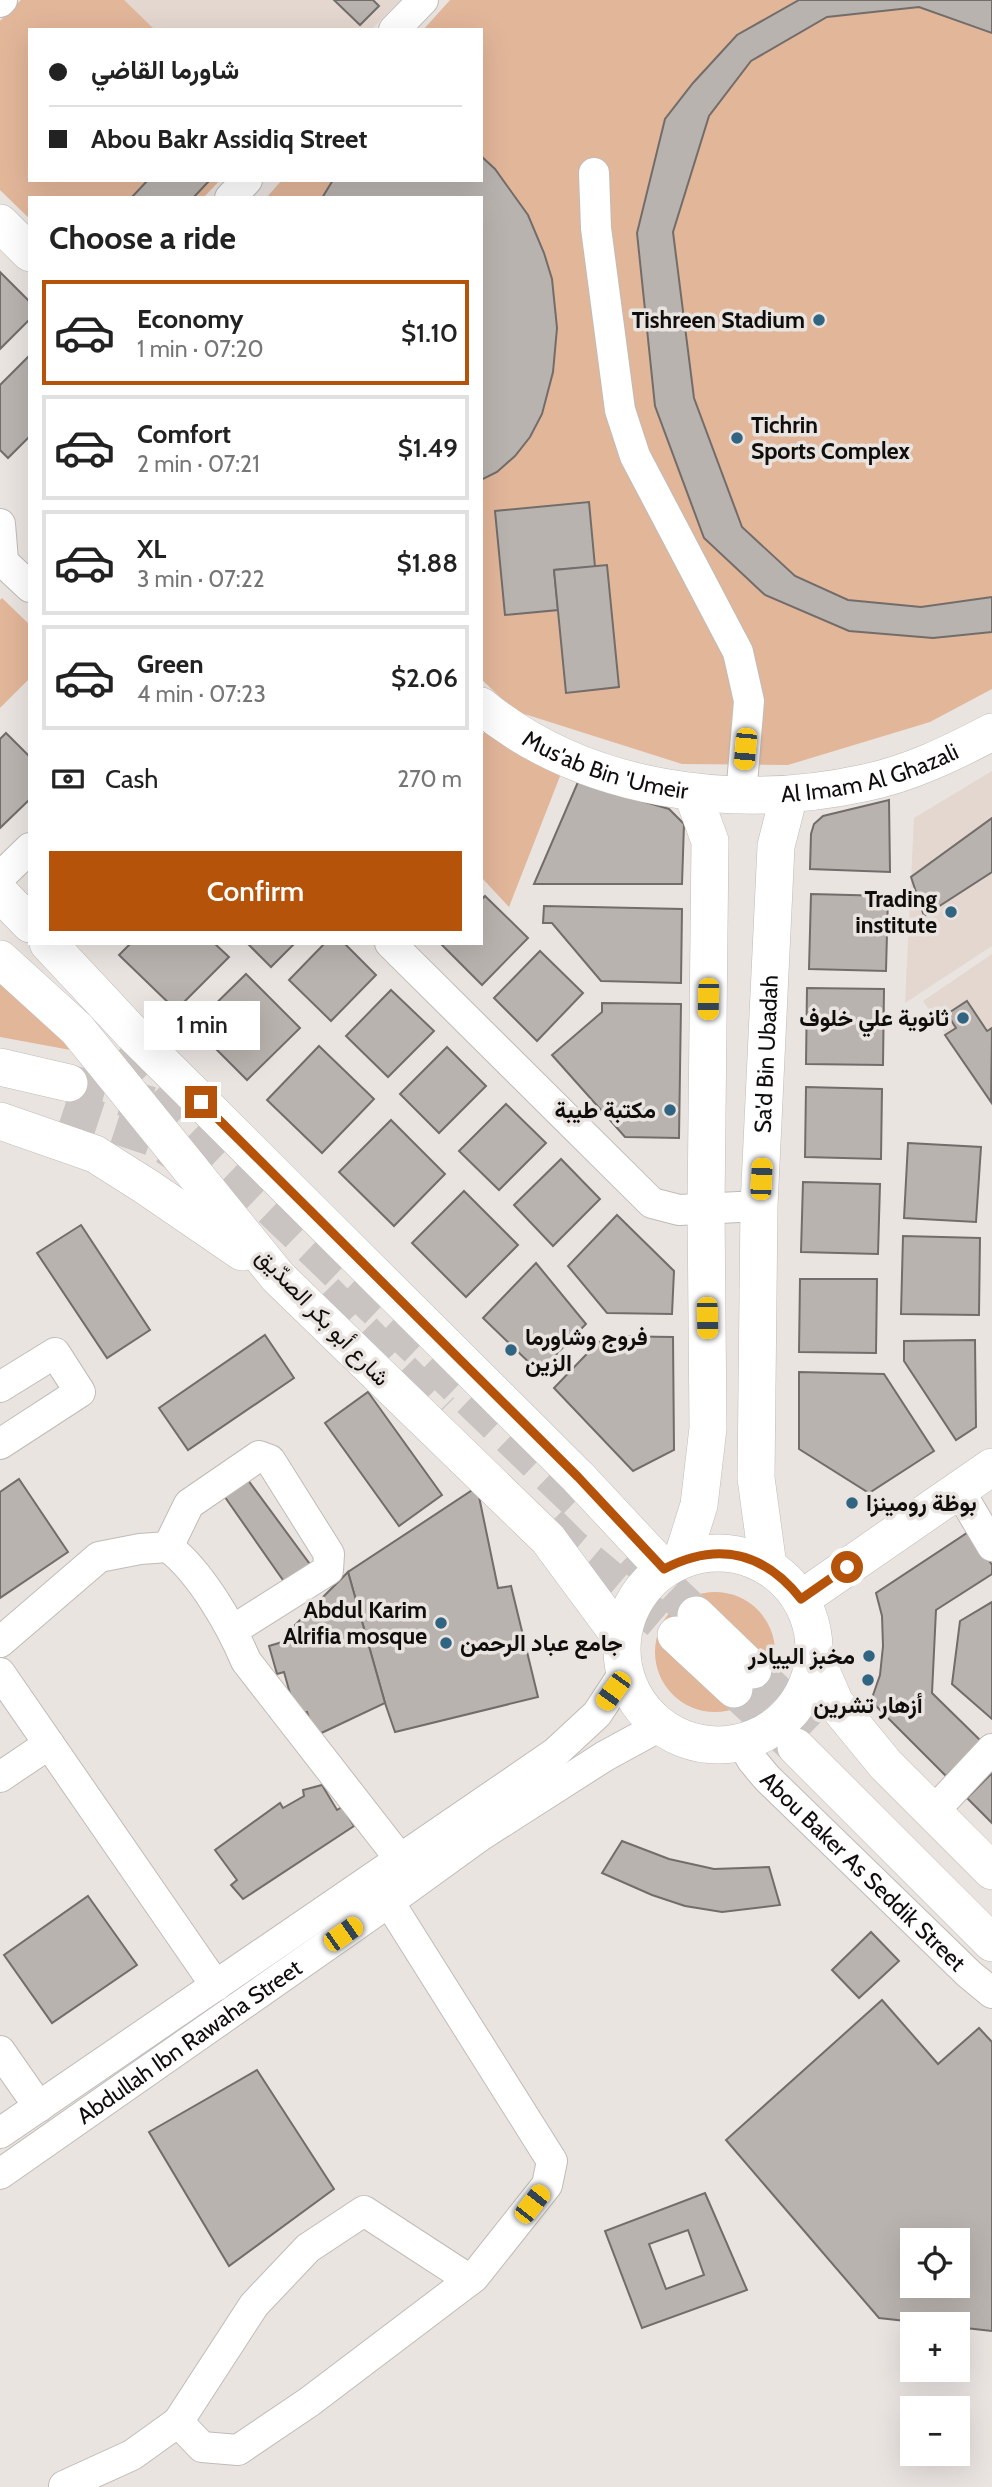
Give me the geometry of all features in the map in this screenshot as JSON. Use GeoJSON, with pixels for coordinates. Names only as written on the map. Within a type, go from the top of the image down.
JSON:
{"type":"FeatureCollection","features":[{"type":"Feature","properties":{"kind":"main road","name":"Mus'ab Bin 'Umeir"},"geometry":{"type":"LineString","coordinates":[[483,708],[506,727],[573,761],[645,784],[692,792],[741,796]]}},
{"type":"Feature","properties":{"kind":"main road","name":"Al Imam Al Ghazali"},"geometry":{"type":"LineString","coordinates":[[741,796],[789,795],[866,783],[942,758],[992,732]]}},
{"type":"Feature","properties":{"kind":"main road"},"geometry":{"type":"LineString","coordinates":[[673,1564],[699,1505],[708,1428],[706,1208],[710,841],[692,792]]}},
{"type":"Feature","properties":{"kind":"main road","name":"Sa'd Bin Ubadah"},"geometry":{"type":"LineString","coordinates":[[768,1566],[756,1478],[759,1206],[776,846],[789,795]]}},
{"type":"Feature","properties":{"kind":"main road"},"geometry":{"type":"LineString","coordinates":[[0,893],[28,922]]}},
{"type":"Feature","properties":{"kind":"main road"},"geometry":{"type":"LineString","coordinates":[[0,937],[88,1027]]}},
{"type":"Feature","properties":{"kind":"main road"},"geometry":{"type":"LineString","coordinates":[[50,945],[133,1034],[578,1477],[673,1564]]}},
{"type":"Feature","properties":{"kind":"main road","name":"شارع أبو بكر الصدّيق"},"geometry":{"type":"LineString","coordinates":[[0,959],[77,1029],[278,1277],[548,1539],[623,1656]]}},
{"type":"Feature","properties":{"kind":"main road"},"geometry":{"type":"LineString","coordinates":[[0,1067],[66,1096],[0,1090]]}},
{"type":"Feature","properties":{"kind":"main road"},"geometry":{"type":"LineString","coordinates":[[0,1121],[95,1154],[147,1186],[278,1277]]}},
{"type":"Feature","properties":{"kind":"main road"},"geometry":{"type":"LineString","coordinates":[[801,1599],[992,1466]]}},
{"type":"Feature","properties":{"kind":"main road"},"geometry":{"type":"LineString","coordinates":[[711,1553],[740,1555],[768,1566],[787,1580],[801,1599],[813,1627],[815,1657],[810,1679],[800,1700],[786,1718],[742,1743],[715,1745],[686,1740],[660,1726],[644,1711],[632,1693],[623,1656],[629,1612],[643,1587],[673,1564],[711,1553]]}},
{"type":"Feature","properties":{"kind":"main road"},"geometry":{"type":"LineString","coordinates":[[686,1625],[744,1680]]}},
{"type":"Feature","properties":{"kind":"main road"},"geometry":{"type":"LineString","coordinates":[[815,1657],[835,1703],[886,1765],[992,1871]]}},
{"type":"Feature","properties":{"kind":"main road","name":"Abou Baker As Seddik Street"},"geometry":{"type":"LineString","coordinates":[[992,1907],[805,1738],[992,1943]]}},
{"type":"Feature","properties":{"kind":"street"},"geometry":{"type":"LineString","coordinates":[[396,28],[423,0]]}},
{"type":"Feature","properties":{"kind":"street"},"geometry":{"type":"LineString","coordinates":[[594,173],[596,228],[620,410],[635,456],[738,653],[749,701],[741,796]]}},
{"type":"Feature","properties":{"kind":"street"},"geometry":{"type":"LineString","coordinates":[[232,196],[245,182]]}},
{"type":"Feature","properties":{"kind":"street"},"geometry":{"type":"LineString","coordinates":[[0,524],[1,560],[28,585]]}},
{"type":"Feature","properties":{"kind":"street"},"geometry":{"type":"LineString","coordinates":[[0,877],[28,850]]}},
{"type":"Feature","properties":{"kind":"street"},"geometry":{"type":"LineString","coordinates":[[392,945],[652,1203],[679,1210],[759,1206]]}},
{"type":"Feature","properties":{"kind":"street"},"geometry":{"type":"LineString","coordinates":[[0,1387],[55,1353],[80,1392],[0,1444]]}},
{"type":"Feature","properties":{"kind":"street"},"geometry":{"type":"LineString","coordinates":[[169,1547],[189,1504],[260,1457],[270,1460],[329,1554],[328,1570],[233,1630]]}},
{"type":"Feature","properties":{"kind":"street"},"geometry":{"type":"LineString","coordinates":[[959,1490],[992,1546]]}},
{"type":"Feature","properties":{"kind":"street"},"geometry":{"type":"LineString","coordinates":[[0,1642],[99,1557],[140,1549],[169,1547],[181,1557],[233,1630],[246,1661],[400,1859]]}},
{"type":"Feature","properties":{"kind":"street","name":"Abdullah Ibn Rawaha Street"},"geometry":{"type":"LineString","coordinates":[[0,2133],[555,1753],[597,1714],[623,1656]]}},
{"type":"Feature","properties":{"kind":"street"},"geometry":{"type":"LineString","coordinates":[[0,1673],[216,1986]]}},
{"type":"Feature","properties":{"kind":"street","name":"Abdullah Ibn Rawaha Street"},"geometry":{"type":"LineString","coordinates":[[0,2174],[480,1836],[605,1756],[660,1726]]}},
{"type":"Feature","properties":{"kind":"street","name":"Abou Baker As Seddik Street"},"geometry":{"type":"LineString","coordinates":[[742,1743],[751,1760],[767,1778],[969,1974],[992,1993]]}},
{"type":"Feature","properties":{"kind":"street"},"geometry":{"type":"LineString","coordinates":[[0,1777],[49,1744]]}},
{"type":"Feature","properties":{"kind":"street"},"geometry":{"type":"LineString","coordinates":[[932,1813],[992,1749]]}},
{"type":"Feature","properties":{"kind":"street"},"geometry":{"type":"LineString","coordinates":[[178,2422],[202,2447],[238,2450],[309,2402],[470,2280],[547,2185],[552,2161],[389,1902]]}},
{"type":"Feature","properties":{"kind":"street"},"geometry":{"type":"LineString","coordinates":[[0,2051],[39,2107]]}},
{"type":"Feature","properties":{"kind":"street"},"geometry":{"type":"LineString","coordinates":[[64,2486],[132,2455],[178,2422],[254,2305],[308,2248],[364,2211],[470,2280]]}},
{"type":"Feature","properties":{"kind":"shaded area"},"geometry":{"type":"Polygon","coordinates":[[[21,0],[400,0],[373,28],[28,28],[28,182],[218,182],[205,196],[28,196],[28,217],[0,190],[0,21],[21,0]]]}},
{"type":"Feature","properties":{"kind":"shaded area"},"geometry":{"type":"Polygon","coordinates":[[[21,0],[124,0],[153,28],[28,28],[28,182],[218,182],[205,196],[28,196],[28,217],[0,190],[0,21],[21,0]]]}},
{"type":"Feature","properties":{"kind":"shaded area","name":"Tichrin Sports Complex"},"geometry":{"type":"Polygon","coordinates":[[[450,0],[992,0],[992,689],[930,722],[788,765],[682,764],[515,711],[483,681],[483,196],[268,196],[280,182],[483,182],[483,28],[425,28],[450,0]]]}},
{"type":"Feature","properties":{"kind":"shaded area"},"geometry":{"type":"Polygon","coordinates":[[[2,598],[28,623],[28,680],[0,708],[2,598]]]}},
{"type":"Feature","properties":{"kind":"shaded area"},"geometry":{"type":"Polygon","coordinates":[[[485,731],[564,766],[509,907],[483,879],[485,731]]]}},
{"type":"Feature","properties":{"kind":"shaded area","name":"Trading institute"},"geometry":{"type":"Polygon","coordinates":[[[992,771],[992,946],[905,1003],[914,818],[992,771]]]}},
{"type":"Feature","properties":{"kind":"shaded area","name":"ثانوية علي خلوف"},"geometry":{"type":"Polygon","coordinates":[[[992,954],[992,1103],[923,1001],[992,954]]]}},
{"type":"Feature","properties":{"kind":"shaded area"},"geometry":{"type":"Polygon","coordinates":[[[0,978],[76,1051],[0,1037],[0,978]]]}},
{"type":"Feature","properties":{"kind":"shaded area"},"geometry":{"type":"Polygon","coordinates":[[[715,1592],[738,1597],[757,1610],[770,1629],[775,1652],[770,1675],[757,1694],[738,1707],[715,1712],[692,1707],[673,1694],[660,1675],[655,1652],[660,1629],[673,1610],[692,1597],[715,1592]]]}},
{"type":"Feature","properties":{"kind":"building"},"geometry":{"type":"Polygon","coordinates":[[[334,0],[373,0],[379,6],[360,25],[334,0]]]}},
{"type":"Feature","properties":{"kind":"building"},"geometry":{"type":"Polygon","coordinates":[[[799,0],[992,0],[992,33],[919,7],[827,17],[751,61],[709,116],[673,232],[694,398],[742,527],[795,576],[848,600],[921,607],[992,597],[992,632],[933,638],[849,631],[765,595],[704,538],[655,406],[637,233],[665,119],[693,83],[737,35],[799,0]]]}},
{"type":"Feature","properties":{"kind":"building"},"geometry":{"type":"Polygon","coordinates":[[[483,158],[495,169],[528,215],[552,279],[557,328],[553,372],[542,414],[530,437],[515,456],[497,472],[483,479],[483,196],[323,196],[332,182],[483,182],[483,158]]]}},
{"type":"Feature","properties":{"kind":"building"},"geometry":{"type":"Polygon","coordinates":[[[146,182],[208,182],[195,196],[133,196],[146,182]]]}},
{"type":"Feature","properties":{"kind":"building"},"geometry":{"type":"Polygon","coordinates":[[[0,272],[28,300],[28,321],[0,349],[0,272]]]}},
{"type":"Feature","properties":{"kind":"building"},"geometry":{"type":"Polygon","coordinates":[[[28,357],[28,438],[8,458],[0,450],[0,385],[28,357]]]}},
{"type":"Feature","properties":{"kind":"building"},"geometry":{"type":"Polygon","coordinates":[[[589,502],[595,567],[554,570],[558,610],[505,615],[495,511],[589,502]]]}},
{"type":"Feature","properties":{"kind":"building"},"geometry":{"type":"Polygon","coordinates":[[[607,565],[619,687],[566,693],[554,570],[607,565]]]}},
{"type":"Feature","properties":{"kind":"building"},"geometry":{"type":"Polygon","coordinates":[[[6,733],[28,755],[28,801],[0,828],[0,739],[6,733]]]}},
{"type":"Feature","properties":{"kind":"building"},"geometry":{"type":"Polygon","coordinates":[[[578,782],[669,809],[684,824],[682,884],[534,884],[578,782]]]}},
{"type":"Feature","properties":{"kind":"building"},"geometry":{"type":"Polygon","coordinates":[[[889,800],[890,872],[810,869],[811,834],[814,824],[823,816],[889,800]]]}},
{"type":"Feature","properties":{"kind":"building"},"geometry":{"type":"Polygon","coordinates":[[[992,818],[992,872],[924,916],[911,877],[992,818]]]}},
{"type":"Feature","properties":{"kind":"building"},"geometry":{"type":"Polygon","coordinates":[[[811,894],[888,896],[886,971],[809,969],[811,894]]]}},
{"type":"Feature","properties":{"kind":"building"},"geometry":{"type":"Polygon","coordinates":[[[485,896],[528,938],[482,985],[442,945],[483,945],[485,896]]]}},
{"type":"Feature","properties":{"kind":"building"},"geometry":{"type":"Polygon","coordinates":[[[544,906],[682,909],[681,983],[601,981],[552,923],[543,923],[544,906]]]}},
{"type":"Feature","properties":{"kind":"building"},"geometry":{"type":"Polygon","coordinates":[[[129,945],[216,945],[229,957],[176,1010],[119,955],[129,945]]]}},
{"type":"Feature","properties":{"kind":"building"},"geometry":{"type":"Polygon","coordinates":[[[249,945],[293,945],[271,967],[249,945]]]}},
{"type":"Feature","properties":{"kind":"building"},"geometry":{"type":"Polygon","coordinates":[[[323,945],[346,945],[376,975],[331,1021],[289,980],[323,945]]]}},
{"type":"Feature","properties":{"kind":"building"},"geometry":{"type":"Polygon","coordinates":[[[540,951],[583,993],[537,1041],[494,998],[540,951]]]}},
{"type":"Feature","properties":{"kind":"building"},"geometry":{"type":"Polygon","coordinates":[[[246,974],[300,1028],[247,1080],[193,1026],[246,974]]]}},
{"type":"Feature","properties":{"kind":"building"},"geometry":{"type":"Polygon","coordinates":[[[807,988],[884,989],[883,1065],[806,1064],[807,988]]]}},
{"type":"Feature","properties":{"kind":"building"},"geometry":{"type":"Polygon","coordinates":[[[391,990],[434,1031],[388,1077],[346,1036],[391,990]]]}},
{"type":"Feature","properties":{"kind":"building"},"geometry":{"type":"Polygon","coordinates":[[[967,1001],[987,1031],[992,1028],[991,1102],[945,1035],[956,1028],[947,1014],[967,1001]]]}},
{"type":"Feature","properties":{"kind":"building"},"geometry":{"type":"Polygon","coordinates":[[[602,1003],[681,1004],[679,1138],[625,1137],[552,1055],[602,1012],[602,1003]]]}},
{"type":"Feature","properties":{"kind":"building"},"geometry":{"type":"Polygon","coordinates":[[[319,1046],[374,1099],[322,1153],[267,1100],[319,1046]]]}},
{"type":"Feature","properties":{"kind":"building"},"geometry":{"type":"Polygon","coordinates":[[[447,1047],[486,1086],[439,1133],[400,1094],[447,1047]]]}},
{"type":"Feature","properties":{"kind":"building"},"geometry":{"type":"Polygon","coordinates":[[[806,1087],[882,1089],[881,1159],[805,1157],[806,1087]]]}},
{"type":"Feature","properties":{"kind":"building"},"geometry":{"type":"Polygon","coordinates":[[[506,1104],[546,1143],[499,1190],[459,1151],[506,1104]]]}},
{"type":"Feature","properties":{"kind":"building"},"geometry":{"type":"Polygon","coordinates":[[[391,1120],[445,1174],[394,1226],[339,1172],[391,1120]]]}},
{"type":"Feature","properties":{"kind":"building"},"geometry":{"type":"Polygon","coordinates":[[[908,1143],[981,1147],[976,1222],[904,1218],[908,1143]]]}},
{"type":"Feature","properties":{"kind":"building"},"geometry":{"type":"Polygon","coordinates":[[[561,1159],[600,1199],[553,1246],[514,1205],[561,1159]]]}},
{"type":"Feature","properties":{"kind":"building"},"geometry":{"type":"Polygon","coordinates":[[[803,1182],[880,1184],[878,1254],[801,1252],[803,1182]]]}},
{"type":"Feature","properties":{"kind":"building"},"geometry":{"type":"Polygon","coordinates":[[[464,1191],[518,1245],[466,1297],[412,1243],[464,1191]]]}},
{"type":"Feature","properties":{"kind":"building"},"geometry":{"type":"Polygon","coordinates":[[[617,1215],[674,1271],[672,1314],[607,1313],[568,1266],[617,1215]]]}},
{"type":"Feature","properties":{"kind":"building"},"geometry":{"type":"Polygon","coordinates":[[[81,1225],[150,1330],[107,1358],[37,1253],[81,1225]]]}},
{"type":"Feature","properties":{"kind":"building"},"geometry":{"type":"Polygon","coordinates":[[[903,1236],[980,1238],[979,1315],[901,1314],[903,1236]]]}},
{"type":"Feature","properties":{"kind":"building"},"geometry":{"type":"Polygon","coordinates":[[[536,1263],[586,1324],[539,1372],[483,1318],[536,1263]]]}},
{"type":"Feature","properties":{"kind":"building"},"geometry":{"type":"Polygon","coordinates":[[[800,1279],[877,1279],[876,1353],[799,1352],[800,1279]]]}},
{"type":"Feature","properties":{"kind":"building"},"geometry":{"type":"Polygon","coordinates":[[[265,1335],[294,1378],[188,1450],[159,1408],[265,1335]]]}},
{"type":"Feature","properties":{"kind":"building"},"geometry":{"type":"Polygon","coordinates":[[[604,1336],[673,1337],[674,1450],[633,1471],[554,1388],[604,1336]]]}},
{"type":"Feature","properties":{"kind":"building"},"geometry":{"type":"Polygon","coordinates":[[[975,1340],[976,1427],[956,1440],[904,1361],[904,1341],[975,1340]]]}},
{"type":"Feature","properties":{"kind":"building"},"geometry":{"type":"Polygon","coordinates":[[[799,1372],[884,1374],[934,1451],[869,1493],[799,1449],[799,1372]]]}},
{"type":"Feature","properties":{"kind":"building"},"geometry":{"type":"Polygon","coordinates":[[[368,1392],[442,1495],[399,1526],[325,1423],[368,1392]]]}},
{"type":"Feature","properties":{"kind":"building"},"geometry":{"type":"Polygon","coordinates":[[[242,1472],[312,1567],[285,1583],[220,1490],[242,1472]]]}},
{"type":"Feature","properties":{"kind":"building"},"geometry":{"type":"Polygon","coordinates":[[[19,1479],[68,1552],[0,1598],[0,1492],[19,1479]]]}},
{"type":"Feature","properties":{"kind":"building","name":"جامع عباد الرحمن"},"geometry":{"type":"Polygon","coordinates":[[[477,1487],[498,1588],[511,1586],[538,1697],[395,1732],[348,1572],[477,1487]]]}},
{"type":"Feature","properties":{"kind":"building"},"geometry":{"type":"Polygon","coordinates":[[[970,1531],[992,1565],[992,1574],[936,1610],[932,1693],[981,1741],[946,1776],[871,1701],[880,1675],[883,1646],[882,1616],[876,1593],[970,1531]]]}},
{"type":"Feature","properties":{"kind":"building"},"geometry":{"type":"Polygon","coordinates":[[[348,1572],[385,1703],[315,1736],[307,1712],[296,1715],[284,1672],[277,1674],[269,1646],[289,1640],[288,1632],[348,1572]]]}},
{"type":"Feature","properties":{"kind":"building"},"geometry":{"type":"Polygon","coordinates":[[[992,1602],[992,1719],[952,1684],[960,1621],[992,1602]]]}},
{"type":"Feature","properties":{"kind":"building"},"geometry":{"type":"Polygon","coordinates":[[[992,1773],[992,1823],[967,1798],[992,1773]]]}},
{"type":"Feature","properties":{"kind":"building"},"geometry":{"type":"Polygon","coordinates":[[[322,1785],[337,1810],[342,1807],[354,1826],[243,1899],[231,1885],[237,1880],[215,1850],[280,1803],[283,1808],[304,1796],[303,1790],[322,1785]]]}},
{"type":"Feature","properties":{"kind":"building"},"geometry":{"type":"Polygon","coordinates":[[[622,1841],[669,1859],[714,1869],[769,1867],[780,1905],[722,1912],[685,1906],[652,1895],[602,1873],[622,1841]]]}},
{"type":"Feature","properties":{"kind":"building"},"geometry":{"type":"Polygon","coordinates":[[[88,1896],[137,1965],[52,2023],[4,1955],[88,1896]]]}},
{"type":"Feature","properties":{"kind":"building"},"geometry":{"type":"Polygon","coordinates":[[[871,1932],[899,1961],[859,1998],[832,1970],[871,1932]]]}},
{"type":"Feature","properties":{"kind":"building"},"geometry":{"type":"Polygon","coordinates":[[[882,2000],[938,2064],[979,2028],[992,2042],[992,2331],[970,2328],[970,2312],[900,2312],[900,2320],[879,2318],[726,2140],[882,2000]]]}},
{"type":"Feature","properties":{"kind":"building"},"geometry":{"type":"Polygon","coordinates":[[[257,2070],[334,2189],[229,2266],[149,2132],[257,2070]]]}},
{"type":"Feature","properties":{"kind":"building"},"geometry":{"type":"Polygon","coordinates":[[[705,2193],[747,2290],[642,2328],[605,2231],[705,2193]],[[688,2230],[649,2244],[666,2289],[704,2275],[688,2230]]]}},
{"type":"Feature","properties":{"kind":"tunnel"},"geometry":{"type":"LineString","coordinates":[[115,1054],[169,1110],[579,1503]]}},
{"type":"Feature","properties":{"kind":"tunnel"},"geometry":{"type":"LineString","coordinates":[[69,1083],[151,1105]]}},
{"type":"Feature","properties":{"kind":"tunnel"},"geometry":{"type":"LineString","coordinates":[[64,1108],[154,1138],[182,1157]]}},
{"type":"Feature","properties":{"kind":"tunnel"},"geometry":{"type":"LineString","coordinates":[[325,1292],[441,1411]]}},
{"type":"Feature","properties":{"kind":"tunnel"},"geometry":{"type":"LineString","coordinates":[[549,1524],[572,1547],[676,1635]]}},
{"type":"Feature","properties":{"kind":"tunnel"},"geometry":{"type":"LineString","coordinates":[[631,1553],[696,1615]]}},
{"type":"Feature","properties":{"kind":"tunnel"},"geometry":{"type":"LineString","coordinates":[[753,1670],[814,1729]]}},
{"type":"Feature","properties":{"kind":"tunnel"},"geometry":{"type":"LineString","coordinates":[[734,1689],[796,1747]]}},
{"type":"Feature","properties":{"kind":"place","name":"Tishreen Stadium"},"geometry":{"type":"Point","coordinates":[819,320]}},
{"type":"Feature","properties":{"kind":"place","name":"Tichrin Sports Complex"},"geometry":{"type":"Point","coordinates":[737,438]}},
{"type":"Feature","properties":{"kind":"place","name":"Trading institute"},"geometry":{"type":"Point","coordinates":[951,912]}},
{"type":"Feature","properties":{"kind":"place","name":"ثانوية علي خلوف"},"geometry":{"type":"Point","coordinates":[963,1018]}},
{"type":"Feature","properties":{"kind":"place","name":"مكتبة طيبة"},"geometry":{"type":"Point","coordinates":[670,1110]}},
{"type":"Feature","properties":{"kind":"place","name":"فروج وشاورما الزين"},"geometry":{"type":"Point","coordinates":[511,1350]}},
{"type":"Feature","properties":{"kind":"place","name":"بوظة رومينزا"},"geometry":{"type":"Point","coordinates":[852,1503]}},
{"type":"Feature","properties":{"kind":"place","name":"Abdul Karim Alrifia mosque"},"geometry":{"type":"Point","coordinates":[441,1623]}},
{"type":"Feature","properties":{"kind":"place","name":"جامع عباد الرحمن"},"geometry":{"type":"Point","coordinates":[446,1643]}},
{"type":"Feature","properties":{"kind":"place","name":"مخبز الييادر"},"geometry":{"type":"Point","coordinates":[869,1656]}},
{"type":"Feature","properties":{"kind":"place","name":"أزهار تشرين"},"geometry":{"type":"Point","coordinates":[868,1680]}},
{"type":"Feature","properties":{"kind":"route"},"geometry":{"type":"LineString","coordinates":[[201,1102],[578,1477],[664,1569],[682,1559],[711,1553],[740,1555],[768,1566],[787,1580],[801,1599],[847,1567]]}}]}
